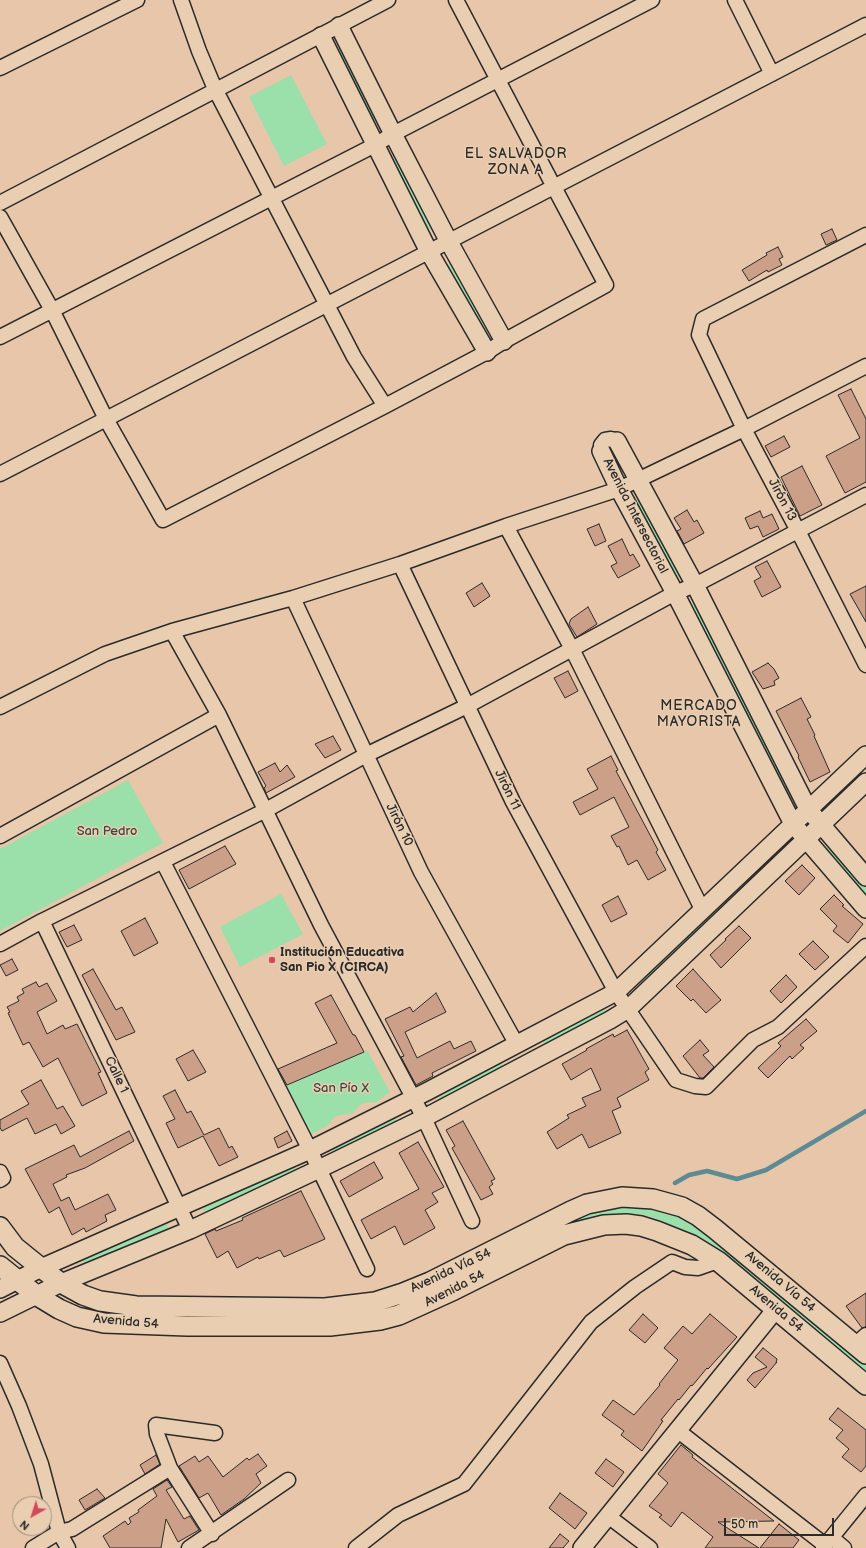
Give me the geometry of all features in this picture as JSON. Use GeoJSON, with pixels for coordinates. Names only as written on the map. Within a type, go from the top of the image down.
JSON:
{"type":"FeatureCollection","features":[{"type":"Feature","properties":{"kind":"main road","name":"Avenida Vía 54"},"geometry":{"type":"LineString","coordinates":[[0,1227],[15,1247],[61,1283],[83,1295],[100,1301],[136,1306],[325,1308],[375,1302],[403,1294],[587,1204],[622,1197],[639,1197],[668,1202],[698,1216],[862,1345]]}},
{"type":"Feature","properties":{"kind":"main road","name":"Avenida 54"},"geometry":{"type":"LineString","coordinates":[[0,1266],[8,1285],[36,1295],[59,1309],[77,1317],[104,1322],[187,1326],[330,1326],[380,1320],[399,1315],[426,1304],[564,1235],[604,1225],[626,1224],[641,1226],[692,1245],[718,1261],[866,1385]]}},
{"type":"Feature","properties":{"kind":"street"},"geometry":{"type":"LineString","coordinates":[[0,68],[137,0]]}},
{"type":"Feature","properties":{"kind":"street"},"geometry":{"type":"LineString","coordinates":[[181,0],[199,51],[215,89],[354,357],[385,406]]}},
{"type":"Feature","properties":{"kind":"street"},"geometry":{"type":"LineString","coordinates":[[0,203],[215,89],[388,0]]}},
{"type":"Feature","properties":{"kind":"street"},"geometry":{"type":"LineString","coordinates":[[0,217],[52,310],[106,419],[163,520],[487,352],[504,341],[606,285],[456,0]]}},
{"type":"Feature","properties":{"kind":"street"},"geometry":{"type":"LineString","coordinates":[[0,337],[375,145],[498,79],[652,0]]}},
{"type":"Feature","properties":{"kind":"street"},"geometry":{"type":"LineString","coordinates":[[735,0],[772,74]]}},
{"type":"Feature","properties":{"kind":"street"},"geometry":{"type":"LineString","coordinates":[[0,474],[866,25]]}},
{"type":"Feature","properties":{"kind":"street"},"geometry":{"type":"LineString","coordinates":[[339,26],[449,242],[504,341]]}},
{"type":"Feature","properties":{"kind":"street"},"geometry":{"type":"LineString","coordinates":[[320,36],[429,252],[487,352]]}},
{"type":"Feature","properties":{"kind":"street","name":"Jirón 13"},"geometry":{"type":"LineString","coordinates":[[866,235],[703,319],[699,334],[744,429],[866,665]]}},
{"type":"Feature","properties":{"kind":"street"},"geometry":{"type":"LineString","coordinates":[[0,707],[105,654],[172,631],[293,598],[400,564],[506,526],[619,489],[744,429],[866,366]]}},
{"type":"Feature","properties":{"kind":"street","name":"Avenida Intersectorial"},"geometry":{"type":"LineString","coordinates":[[866,877],[808,809],[695,585],[617,441],[611,439],[605,440],[601,445],[601,451],[619,489],[675,593],[792,824],[866,909]]}},
{"type":"Feature","properties":{"kind":"street"},"geometry":{"type":"LineString","coordinates":[[0,944],[42,921],[266,810],[366,755],[467,706],[675,593],[695,585],[866,495]]}},
{"type":"Feature","properties":{"kind":"street"},"geometry":{"type":"LineString","coordinates":[[506,526],[572,649],[702,910]]}},
{"type":"Feature","properties":{"kind":"street","name":"Jirón 11"},"geometry":{"type":"LineString","coordinates":[[400,564],[513,802],[616,992],[676,1080],[695,1086],[706,1087],[753,1040],[778,1027],[866,946]]}},
{"type":"Feature","properties":{"kind":"street","name":"Jirón 10"},"geometry":{"type":"LineString","coordinates":[[293,598],[421,872],[517,1045]]}},
{"type":"Feature","properties":{"kind":"street"},"geometry":{"type":"LineString","coordinates":[[172,631],[219,715],[321,925],[412,1099],[424,1118],[472,1221]]}},
{"type":"Feature","properties":{"kind":"street"},"geometry":{"type":"LineString","coordinates":[[0,836],[219,715]]}},
{"type":"Feature","properties":{"kind":"street"},"geometry":{"type":"LineString","coordinates":[[8,1285],[41,1268],[310,1150],[517,1045],[616,992],[866,755]]}},
{"type":"Feature","properties":{"kind":"street"},"geometry":{"type":"LineString","coordinates":[[0,1313],[61,1283],[190,1230],[319,1169],[424,1118],[628,1009],[866,782]]}},
{"type":"Feature","properties":{"kind":"street"},"geometry":{"type":"LineString","coordinates":[[163,862],[310,1150],[367,1269]]}},
{"type":"Feature","properties":{"kind":"street","name":"Calle 1"},"geometry":{"type":"LineString","coordinates":[[42,921],[190,1230]]}},
{"type":"Feature","properties":{"kind":"street"},"geometry":{"type":"LineString","coordinates":[[517,1045],[526,1064]]}},
{"type":"Feature","properties":{"kind":"street"},"geometry":{"type":"LineString","coordinates":[[356,1548],[398,1515],[464,1484],[591,1322],[635,1287],[672,1262],[685,1267],[698,1268],[718,1261]]}},
{"type":"Feature","properties":{"kind":"street"},"geometry":{"type":"LineString","coordinates":[[582,1548],[776,1309]]}},
{"type":"Feature","properties":{"kind":"street"},"geometry":{"type":"LineString","coordinates":[[0,1362],[19,1406],[41,1464],[59,1532],[68,1548]]}},
{"type":"Feature","properties":{"kind":"street"},"geometry":{"type":"LineString","coordinates":[[212,1534],[170,1468],[157,1434],[156,1425],[215,1433]]}},
{"type":"Feature","properties":{"kind":"street"},"geometry":{"type":"LineString","coordinates":[[677,1430],[827,1544],[844,1548]]}},
{"type":"Feature","properties":{"kind":"street"},"geometry":{"type":"LineString","coordinates":[[33,1548],[59,1532],[72,1528],[170,1468]]}},
{"type":"Feature","properties":{"kind":"street"},"geometry":{"type":"LineString","coordinates":[[189,1548],[212,1534],[288,1480]]}},
{"type":"Feature","properties":{"kind":"street"},"geometry":{"type":"LineString","coordinates":[[827,1544],[866,1495]]}},
{"type":"Feature","properties":{"kind":"street"},"geometry":{"type":"LineString","coordinates":[[608,1516],[650,1548]]}},
{"type":"Feature","properties":{"kind":"green space"},"geometry":{"type":"Polygon","coordinates":[[[342,47],[376,118],[370,121],[336,51],[342,47]]]}},
{"type":"Feature","properties":{"kind":"green space"},"geometry":{"type":"Polygon","coordinates":[[[291,75],[327,144],[284,166],[249,97],[291,75]]]}},
{"type":"Feature","properties":{"kind":"green space"},"geometry":{"type":"Polygon","coordinates":[[[397,157],[433,228],[426,231],[390,161],[397,157]]]}},
{"type":"Feature","properties":{"kind":"green space"},"geometry":{"type":"Polygon","coordinates":[[[451,263],[490,331],[484,335],[445,266],[451,263]]]}},
{"type":"Feature","properties":{"kind":"green space"},"geometry":{"type":"Polygon","coordinates":[[[638,498],[640,499],[680,576],[678,580],[634,501],[638,498]]]}},
{"type":"Feature","properties":{"kind":"green space"},"geometry":{"type":"Polygon","coordinates":[[[695,603],[795,797],[788,800],[691,606],[695,603]]]}},
{"type":"Feature","properties":{"kind":"green space","name":"San Pedro"},"geometry":{"type":"Polygon","coordinates":[[[128,780],[163,843],[0,931],[0,849],[128,780]]]}},
{"type":"Feature","properties":{"kind":"green space"},"geometry":{"type":"Polygon","coordinates":[[[829,845],[866,886],[866,899],[822,850],[829,845]]]}},
{"type":"Feature","properties":{"kind":"green space"},"geometry":{"type":"Polygon","coordinates":[[[778,849],[782,853],[643,983],[640,980],[778,849]]]}},
{"type":"Feature","properties":{"kind":"green space"},"geometry":{"type":"Polygon","coordinates":[[[281,894],[303,934],[240,967],[220,927],[281,894]]]}},
{"type":"Feature","properties":{"kind":"green space"},"geometry":{"type":"Polygon","coordinates":[[[604,1007],[608,1014],[546,1047],[542,1039],[604,1007]]]}},
{"type":"Feature","properties":{"kind":"green space","name":"San Pío X"},"geometry":{"type":"Polygon","coordinates":[[[367,1050],[390,1092],[376,1102],[364,1103],[360,1105],[353,1113],[336,1116],[327,1126],[311,1134],[286,1086],[367,1050]]]}},
{"type":"Feature","properties":{"kind":"green space"},"geometry":{"type":"Polygon","coordinates":[[[501,1062],[505,1069],[441,1102],[438,1095],[501,1062]]]}},
{"type":"Feature","properties":{"kind":"green space"},"geometry":{"type":"Polygon","coordinates":[[[395,1117],[398,1123],[334,1154],[331,1148],[395,1117]]]}},
{"type":"Feature","properties":{"kind":"green space"},"geometry":{"type":"Polygon","coordinates":[[[295,1166],[297,1172],[206,1215],[202,1206],[295,1166]]]}},
{"type":"Feature","properties":{"kind":"green space"},"geometry":{"type":"Polygon","coordinates":[[[628,1207],[644,1207],[658,1210],[692,1222],[866,1363],[866,1376],[703,1241],[662,1221],[647,1216],[632,1214],[599,1215],[567,1224],[402,1306],[330,1320],[113,1317],[82,1309],[83,1306],[113,1313],[133,1314],[379,1310],[401,1304],[532,1239],[593,1212],[628,1207]]]}},
{"type":"Feature","properties":{"kind":"green space"},"geometry":{"type":"Polygon","coordinates":[[[165,1222],[170,1231],[85,1266],[81,1259],[165,1222]]]}},
{"type":"Feature","properties":{"kind":"building"},"geometry":{"type":"Polygon","coordinates":[[[832,229],[837,240],[826,245],[821,234],[832,229]]]}},
{"type":"Feature","properties":{"kind":"building"},"geometry":{"type":"Polygon","coordinates":[[[778,247],[783,257],[779,259],[782,265],[768,272],[767,270],[749,281],[742,270],[767,255],[766,253],[778,247]]]}},
{"type":"Feature","properties":{"kind":"building"},"geometry":{"type":"Polygon","coordinates":[[[851,389],[866,419],[866,482],[845,493],[826,456],[860,438],[838,395],[851,389]]]}},
{"type":"Feature","properties":{"kind":"building"},"geometry":{"type":"Polygon","coordinates":[[[784,436],[790,447],[771,457],[765,446],[784,436]]]}},
{"type":"Feature","properties":{"kind":"building"},"geometry":{"type":"Polygon","coordinates":[[[802,466],[822,505],[800,516],[781,477],[802,466]]]}},
{"type":"Feature","properties":{"kind":"building"},"geometry":{"type":"Polygon","coordinates":[[[687,510],[694,522],[697,520],[704,533],[684,544],[677,531],[681,529],[674,518],[687,510]]]}},
{"type":"Feature","properties":{"kind":"building"},"geometry":{"type":"Polygon","coordinates":[[[760,511],[763,518],[772,514],[779,529],[763,537],[758,526],[750,529],[745,518],[760,511]]]}},
{"type":"Feature","properties":{"kind":"building"},"geometry":{"type":"Polygon","coordinates":[[[599,524],[606,541],[595,546],[587,529],[599,524]]]}},
{"type":"Feature","properties":{"kind":"building"},"geometry":{"type":"Polygon","coordinates":[[[622,539],[630,556],[633,554],[640,566],[618,578],[611,566],[617,563],[608,546],[622,539]]]}},
{"type":"Feature","properties":{"kind":"building"},"geometry":{"type":"Polygon","coordinates":[[[767,561],[781,587],[762,597],[754,581],[761,577],[755,567],[767,561]]]}},
{"type":"Feature","properties":{"kind":"building"},"geometry":{"type":"Polygon","coordinates":[[[482,583],[490,596],[474,607],[466,593],[482,583]]]}},
{"type":"Feature","properties":{"kind":"building"},"geometry":{"type":"Polygon","coordinates":[[[866,586],[866,622],[850,594],[866,586]]]}},
{"type":"Feature","properties":{"kind":"building"},"geometry":{"type":"Polygon","coordinates":[[[588,607],[597,624],[577,637],[569,624],[571,619],[588,607]]]}},
{"type":"Feature","properties":{"kind":"building"},"geometry":{"type":"Polygon","coordinates":[[[768,663],[774,669],[779,678],[774,681],[775,685],[763,689],[752,672],[768,663]]]}},
{"type":"Feature","properties":{"kind":"building"},"geometry":{"type":"Polygon","coordinates":[[[568,671],[578,691],[565,698],[554,678],[568,671]]]}},
{"type":"Feature","properties":{"kind":"building"},"geometry":{"type":"Polygon","coordinates":[[[801,698],[811,717],[807,719],[830,772],[810,782],[798,757],[799,756],[776,711],[801,698]]]}},
{"type":"Feature","properties":{"kind":"building"},"geometry":{"type":"Polygon","coordinates":[[[333,736],[341,750],[325,758],[315,744],[333,736]]]}},
{"type":"Feature","properties":{"kind":"building"},"geometry":{"type":"Polygon","coordinates":[[[611,756],[618,770],[616,771],[658,850],[656,852],[666,870],[648,880],[637,860],[628,865],[619,846],[617,847],[611,836],[629,827],[614,797],[580,815],[573,802],[598,789],[587,769],[611,756]]]}},
{"type":"Feature","properties":{"kind":"building"},"geometry":{"type":"Polygon","coordinates":[[[275,763],[280,772],[287,765],[295,777],[266,793],[264,788],[266,786],[258,772],[275,763]]]}},
{"type":"Feature","properties":{"kind":"building"},"geometry":{"type":"Polygon","coordinates":[[[225,846],[236,864],[189,889],[179,870],[225,846]]]}},
{"type":"Feature","properties":{"kind":"building"},"geometry":{"type":"Polygon","coordinates":[[[802,865],[815,878],[799,895],[785,881],[802,865]]]}},
{"type":"Feature","properties":{"kind":"building"},"geometry":{"type":"Polygon","coordinates":[[[834,895],[844,905],[842,906],[863,924],[848,943],[833,931],[837,926],[820,909],[834,895]]]}},
{"type":"Feature","properties":{"kind":"building"},"geometry":{"type":"Polygon","coordinates":[[[618,896],[627,914],[611,922],[602,905],[618,896]]]}},
{"type":"Feature","properties":{"kind":"building"},"geometry":{"type":"Polygon","coordinates":[[[145,918],[158,943],[134,956],[121,931],[145,918]]]}},
{"type":"Feature","properties":{"kind":"building"},"geometry":{"type":"Polygon","coordinates":[[[74,925],[82,940],[67,947],[59,932],[74,925]]]}},
{"type":"Feature","properties":{"kind":"building"},"geometry":{"type":"Polygon","coordinates":[[[739,926],[751,938],[721,968],[710,955],[739,926]]]}},
{"type":"Feature","properties":{"kind":"building"},"geometry":{"type":"Polygon","coordinates":[[[813,941],[829,957],[815,970],[799,954],[813,941]]]}},
{"type":"Feature","properties":{"kind":"building"},"geometry":{"type":"Polygon","coordinates":[[[12,959],[18,970],[6,976],[0,965],[12,959]]]}},
{"type":"Feature","properties":{"kind":"building"},"geometry":{"type":"Polygon","coordinates":[[[93,969],[116,1010],[122,1007],[135,1032],[116,1040],[82,975],[93,969]]]}},
{"type":"Feature","properties":{"kind":"building"},"geometry":{"type":"Polygon","coordinates":[[[693,969],[721,1000],[706,1013],[693,999],[691,1001],[676,986],[693,969]]]}},
{"type":"Feature","properties":{"kind":"building"},"geometry":{"type":"Polygon","coordinates":[[[786,975],[797,987],[781,1003],[770,991],[786,975]]]}},
{"type":"Feature","properties":{"kind":"building"},"geometry":{"type":"Polygon","coordinates":[[[36,982],[39,987],[47,983],[57,1001],[37,1012],[47,1034],[63,1025],[65,1029],[77,1024],[101,1072],[98,1073],[107,1093],[82,1106],[58,1058],[43,1067],[29,1042],[23,1045],[8,1013],[10,1012],[7,1007],[19,1001],[17,997],[24,993],[22,989],[36,982]]]}},
{"type":"Feature","properties":{"kind":"building"},"geometry":{"type":"Polygon","coordinates":[[[436,993],[446,1012],[405,1032],[417,1058],[450,1041],[454,1049],[471,1041],[476,1051],[432,1073],[433,1076],[416,1085],[401,1057],[404,1056],[385,1019],[410,1007],[413,1012],[436,993]]]}},
{"type":"Feature","properties":{"kind":"building"},"geometry":{"type":"Polygon","coordinates":[[[331,995],[364,1052],[287,1085],[278,1069],[337,1043],[315,1003],[331,995]]]}},
{"type":"Feature","properties":{"kind":"building"},"geometry":{"type":"Polygon","coordinates":[[[806,1019],[817,1031],[800,1045],[804,1048],[792,1059],[790,1056],[768,1078],[758,1068],[781,1046],[778,1043],[806,1019]]]}},
{"type":"Feature","properties":{"kind":"building"},"geometry":{"type":"Polygon","coordinates":[[[627,1030],[649,1069],[645,1072],[649,1080],[617,1098],[621,1107],[612,1111],[621,1133],[589,1148],[582,1134],[557,1149],[547,1132],[569,1118],[567,1115],[586,1106],[582,1098],[601,1090],[591,1068],[571,1080],[562,1064],[613,1034],[614,1037],[627,1030]]]}},
{"type":"Feature","properties":{"kind":"building"},"geometry":{"type":"Polygon","coordinates":[[[700,1040],[709,1051],[703,1055],[714,1067],[703,1078],[700,1078],[683,1056],[700,1040]]]}},
{"type":"Feature","properties":{"kind":"building"},"geometry":{"type":"Polygon","coordinates":[[[193,1050],[206,1072],[188,1081],[176,1059],[193,1050]]]}},
{"type":"Feature","properties":{"kind":"building"},"geometry":{"type":"Polygon","coordinates":[[[41,1080],[57,1109],[63,1106],[75,1126],[61,1134],[56,1124],[35,1134],[27,1118],[2,1131],[0,1128],[0,1120],[29,1104],[21,1091],[41,1080]]]}},
{"type":"Feature","properties":{"kind":"building"},"geometry":{"type":"Polygon","coordinates":[[[175,1090],[187,1113],[191,1111],[204,1135],[219,1128],[229,1148],[232,1146],[238,1157],[219,1166],[203,1136],[178,1148],[166,1123],[175,1119],[163,1096],[175,1090]]]}},
{"type":"Feature","properties":{"kind":"building"},"geometry":{"type":"Polygon","coordinates":[[[463,1121],[495,1179],[491,1181],[493,1184],[489,1187],[493,1194],[481,1200],[452,1148],[455,1146],[446,1130],[463,1121]]]}},
{"type":"Feature","properties":{"kind":"building"},"geometry":{"type":"Polygon","coordinates":[[[129,1131],[134,1141],[85,1168],[66,1175],[67,1177],[53,1184],[61,1201],[69,1197],[75,1210],[108,1194],[116,1210],[105,1215],[107,1221],[86,1232],[84,1228],[72,1235],[59,1207],[49,1213],[25,1169],[74,1145],[80,1157],[129,1131]]]}},
{"type":"Feature","properties":{"kind":"building"},"geometry":{"type":"Polygon","coordinates":[[[287,1131],[292,1141],[278,1148],[274,1138],[287,1131]]]}},
{"type":"Feature","properties":{"kind":"building"},"geometry":{"type":"Polygon","coordinates":[[[418,1142],[444,1187],[432,1193],[438,1202],[425,1210],[435,1228],[404,1245],[395,1226],[371,1239],[361,1220],[419,1189],[399,1153],[418,1142]]]}},
{"type":"Feature","properties":{"kind":"building"},"geometry":{"type":"Polygon","coordinates":[[[374,1162],[383,1178],[349,1197],[340,1181],[374,1162]]]}},
{"type":"Feature","properties":{"kind":"building"},"geometry":{"type":"Polygon","coordinates":[[[301,1191],[325,1239],[284,1257],[280,1250],[259,1259],[258,1257],[237,1268],[228,1251],[217,1258],[205,1234],[215,1229],[216,1231],[243,1220],[242,1218],[301,1191]]]}},
{"type":"Feature","properties":{"kind":"building"},"geometry":{"type":"Polygon","coordinates":[[[866,1293],[866,1327],[862,1328],[846,1306],[866,1293]]]}},
{"type":"Feature","properties":{"kind":"building"},"geometry":{"type":"Polygon","coordinates":[[[643,1314],[658,1328],[645,1343],[629,1330],[643,1314]]]}},
{"type":"Feature","properties":{"kind":"building"},"geometry":{"type":"Polygon","coordinates":[[[710,1314],[737,1337],[692,1386],[691,1385],[679,1400],[678,1399],[661,1420],[663,1421],[642,1451],[621,1435],[624,1431],[602,1415],[613,1400],[634,1415],[660,1385],[659,1384],[678,1360],[664,1348],[683,1326],[692,1334],[710,1314]]]}},
{"type":"Feature","properties":{"kind":"building"},"geometry":{"type":"Polygon","coordinates":[[[763,1348],[777,1359],[776,1363],[777,1362],[755,1388],[747,1380],[753,1373],[767,1367],[755,1357],[763,1348]]]}},
{"type":"Feature","properties":{"kind":"building"},"geometry":{"type":"Polygon","coordinates":[[[838,1408],[866,1430],[866,1466],[861,1472],[842,1457],[849,1449],[836,1438],[843,1430],[829,1419],[838,1408]]]}},
{"type":"Feature","properties":{"kind":"building"},"geometry":{"type":"Polygon","coordinates":[[[681,1445],[693,1455],[692,1457],[774,1521],[718,1522],[759,1548],[705,1548],[713,1537],[682,1512],[671,1527],[659,1517],[662,1515],[649,1506],[668,1483],[658,1474],[681,1445]]]}},
{"type":"Feature","properties":{"kind":"building"},"geometry":{"type":"Polygon","coordinates":[[[258,1454],[267,1466],[256,1474],[261,1483],[244,1499],[221,1515],[208,1493],[199,1498],[179,1466],[195,1456],[199,1462],[208,1456],[223,1477],[247,1458],[249,1460],[258,1454]]]}},
{"type":"Feature","properties":{"kind":"building"},"geometry":{"type":"Polygon","coordinates":[[[156,1455],[160,1464],[145,1474],[140,1465],[156,1455]]]}},
{"type":"Feature","properties":{"kind":"building"},"geometry":{"type":"Polygon","coordinates":[[[606,1459],[624,1472],[613,1487],[595,1473],[606,1459]]]}},
{"type":"Feature","properties":{"kind":"building"},"geometry":{"type":"Polygon","coordinates":[[[167,1480],[172,1487],[166,1490],[184,1519],[190,1516],[199,1530],[178,1542],[166,1519],[161,1548],[110,1548],[103,1536],[125,1521],[128,1525],[131,1522],[129,1518],[139,1512],[138,1510],[157,1496],[153,1489],[167,1480]]]}},
{"type":"Feature","properties":{"kind":"building"},"geometry":{"type":"Polygon","coordinates":[[[97,1489],[105,1498],[85,1510],[79,1500],[97,1489]]]}},
{"type":"Feature","properties":{"kind":"building"},"geometry":{"type":"Polygon","coordinates":[[[560,1493],[587,1513],[575,1529],[549,1508],[560,1493]]]}},
{"type":"Feature","properties":{"kind":"building"},"geometry":{"type":"Polygon","coordinates":[[[779,1524],[799,1540],[793,1548],[760,1548],[779,1524]]]}},
{"type":"Feature","properties":{"kind":"building"},"geometry":{"type":"Polygon","coordinates":[[[560,1534],[569,1541],[563,1548],[549,1548],[560,1534]]]}},
{"type":"Feature","properties":{"kind":"waterway"},"geometry":{"type":"LineString","coordinates":[[675,1183],[689,1175],[707,1171],[737,1179],[766,1170],[866,1111]]}},
{"type":"Feature","properties":{"kind":"place","name":"Institución Educativa San Pio X (CIRCA)"},"geometry":{"type":"Point","coordinates":[272,960]}},
{"type":"Feature","properties":{"kind":"district","name":"EL SALVADOR ZONA A"},"geometry":{"type":"Point","coordinates":[516,162]}},
{"type":"Feature","properties":{"kind":"district","name":"MERCADO MAYORISTA"},"geometry":{"type":"Point","coordinates":[699,714]}}]}
